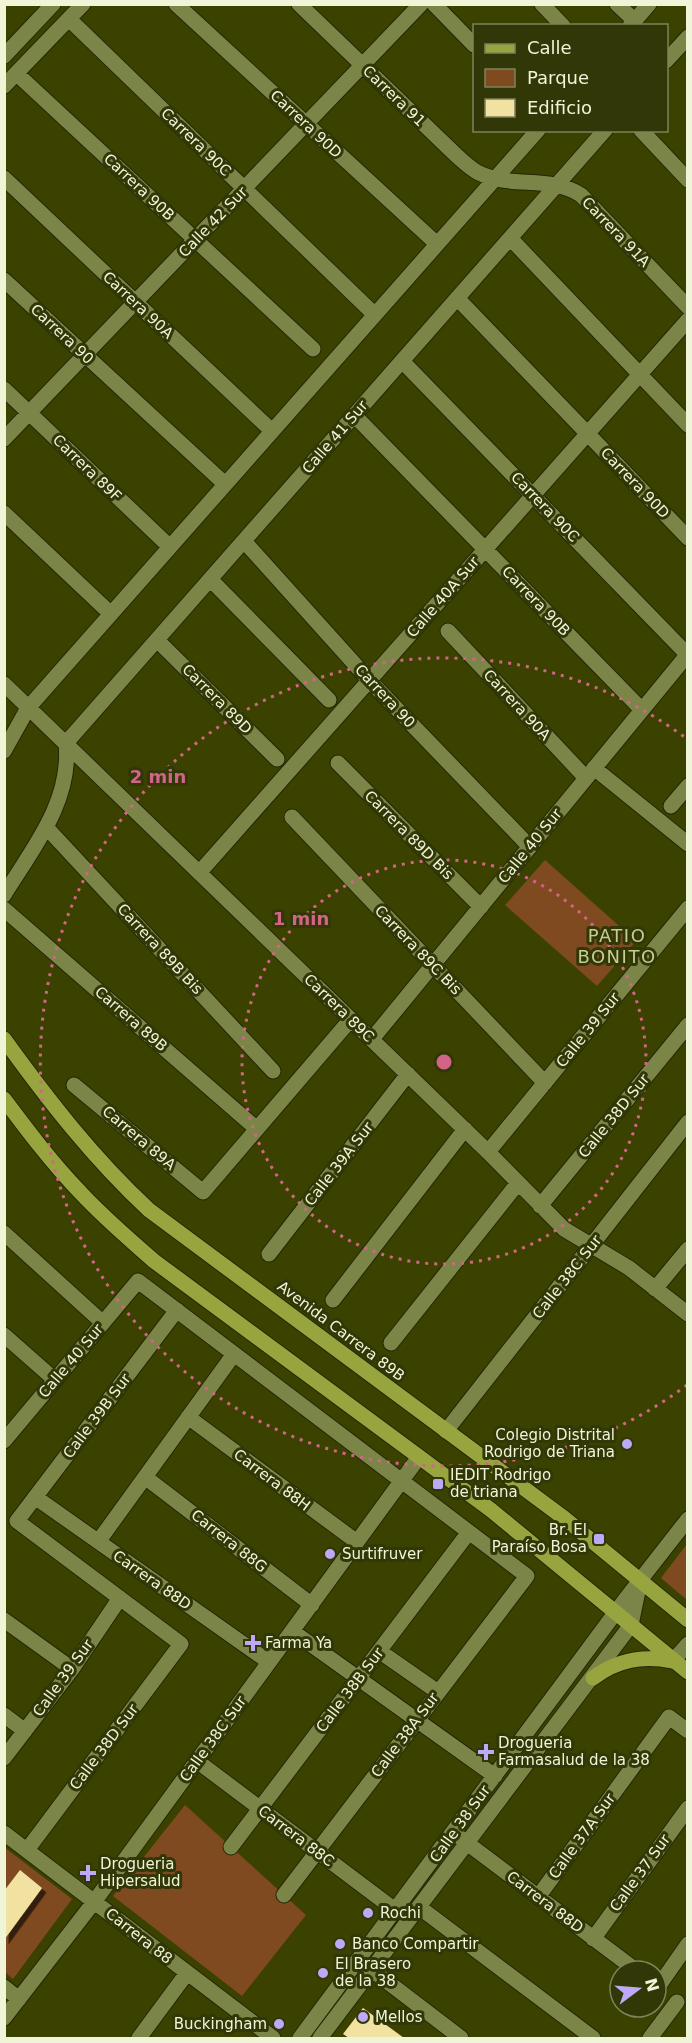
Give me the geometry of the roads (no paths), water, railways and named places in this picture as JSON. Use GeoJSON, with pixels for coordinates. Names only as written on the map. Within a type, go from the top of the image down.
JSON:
{"type":"FeatureCollection","features":[{"type":"Feature","properties":{"kind":"main road","name":"Avenida Carrera 89B"},"geometry":{"type":"LineString","coordinates":[[4,1039],[58,1112],[91,1151],[149,1210],[564,1518],[687,1620]]}},
{"type":"Feature","properties":{"kind":"main road"},"geometry":{"type":"LineString","coordinates":[[4,1099],[43,1150],[81,1193],[154,1261],[500,1517],[687,1672]]}},
{"type":"Feature","properties":{"kind":"main road"},"geometry":{"type":"LineString","coordinates":[[593,1677],[614,1665],[631,1659],[656,1658],[674,1661]]}},
{"type":"Feature","properties":{"kind":"street"},"geometry":{"type":"LineString","coordinates":[[4,56],[53,4]]}},
{"type":"Feature","properties":{"kind":"street"},"geometry":{"type":"LineString","coordinates":[[4,86],[82,4]]}},
{"type":"Feature","properties":{"kind":"street","name":"Carrera 90D"},"geometry":{"type":"LineString","coordinates":[[176,4],[437,244]]}},
{"type":"Feature","properties":{"kind":"street","name":"Carrera 91"},"geometry":{"type":"LineString","coordinates":[[299,4],[457,156],[478,173],[495,178]]}},
{"type":"Feature","properties":{"kind":"street","name":"Calle 42 Sur"},"geometry":{"type":"LineString","coordinates":[[4,439],[421,4]]}},
{"type":"Feature","properties":{"kind":"street"},"geometry":{"type":"LineString","coordinates":[[434,4],[473,44]]}},
{"type":"Feature","properties":{"kind":"street"},"geometry":{"type":"LineString","coordinates":[[542,4],[562,24]]}},
{"type":"Feature","properties":{"kind":"street"},"geometry":{"type":"LineString","coordinates":[[617,4],[632,23],[649,4]]}},
{"type":"Feature","properties":{"kind":"street","name":"Carrera 90C"},"geometry":{"type":"LineString","coordinates":[[69,19],[375,315]]}},
{"type":"Feature","properties":{"kind":"street"},"geometry":{"type":"LineString","coordinates":[[668,60],[684,48]]}},
{"type":"Feature","properties":{"kind":"street","name":"Carrera 90B"},"geometry":{"type":"LineString","coordinates":[[16,74],[313,348]]}},
{"type":"Feature","properties":{"kind":"street"},"geometry":{"type":"LineString","coordinates":[[4,751],[28,708],[536,132]]}},
{"type":"Feature","properties":{"kind":"street","name":"Calle 41 Sur"},"geometry":{"type":"LineString","coordinates":[[66,743],[603,132]]}},
{"type":"Feature","properties":{"kind":"street"},"geometry":{"type":"LineString","coordinates":[[643,132],[687,180]]}},
{"type":"Feature","properties":{"kind":"street","name":"Carrera 90A"},"geometry":{"type":"LineString","coordinates":[[4,178],[272,431]]}},
{"type":"Feature","properties":{"kind":"street","name":"Carrera 91A"},"geometry":{"type":"LineString","coordinates":[[495,178],[557,184],[573,189],[687,307]]}},
{"type":"Feature","properties":{"kind":"street"},"geometry":{"type":"LineString","coordinates":[[510,237],[687,425]]}},
{"type":"Feature","properties":{"kind":"street","name":"Carrera 90"},"geometry":{"type":"LineString","coordinates":[[4,280],[225,484]]}},
{"type":"Feature","properties":{"kind":"street","name":"Carrera 90D"},"geometry":{"type":"LineString","coordinates":[[457,298],[687,538]]}},
{"type":"Feature","properties":{"kind":"street","name":"Calle 40A Sur"},"geometry":{"type":"LineString","coordinates":[[200,873],[687,320]]}},
{"type":"Feature","properties":{"kind":"street","name":"Carrera 90C"},"geometry":{"type":"LineString","coordinates":[[402,361],[687,654]]}},
{"type":"Feature","properties":{"kind":"street","name":"Carrera 89F"},"geometry":{"type":"LineString","coordinates":[[4,389],[170,547]]}},
{"type":"Feature","properties":{"kind":"street","name":"Carrera 90B"},"geometry":{"type":"LineString","coordinates":[[354,415],[642,710]]}},
{"type":"Feature","properties":{"kind":"street"},"geometry":{"type":"LineString","coordinates":[[4,513],[111,614]]}},
{"type":"Feature","properties":{"kind":"street","name":"Carrera 90"},"geometry":{"type":"LineString","coordinates":[[244,541],[369,680],[530,847]]}},
{"type":"Feature","properties":{"kind":"street"},"geometry":{"type":"LineString","coordinates":[[210,579],[329,700]]}},
{"type":"Feature","properties":{"kind":"street","name":"Carrera 90A"},"geometry":{"type":"LineString","coordinates":[[448,631],[590,773],[687,844]]}},
{"type":"Feature","properties":{"kind":"street","name":"Carrera 89D"},"geometry":{"type":"LineString","coordinates":[[157,640],[277,759]]}},
{"type":"Feature","properties":{"kind":"street","name":"Calle 40 Sur"},"geometry":{"type":"LineString","coordinates":[[372,1039],[687,654]]}},
{"type":"Feature","properties":{"kind":"street","name":"Carrera 89C"},"geometry":{"type":"LineString","coordinates":[[4,684],[465,1129],[564,1229],[629,1268],[687,1314]]}},
{"type":"Feature","properties":{"kind":"street"},"geometry":{"type":"LineString","coordinates":[[4,895],[46,827],[63,787],[68,763],[66,743]]}},
{"type":"Feature","properties":{"kind":"street","name":"Carrera 89D Bis"},"geometry":{"type":"LineString","coordinates":[[338,763],[481,907]]}},
{"type":"Feature","properties":{"kind":"street"},"geometry":{"type":"LineString","coordinates":[[671,806],[687,786]]}},
{"type":"Feature","properties":{"kind":"street","name":"Carrera 89C Bis"},"geometry":{"type":"LineString","coordinates":[[292,817],[545,1083]]}},
{"type":"Feature","properties":{"kind":"street","name":"Carrera 89B Bis"},"geometry":{"type":"LineString","coordinates":[[46,827],[273,1071]]}},
{"type":"Feature","properties":{"kind":"street","name":"Calle 39 Sur"},"geometry":{"type":"LineString","coordinates":[[488,1152],[687,908]]}},
{"type":"Feature","properties":{"kind":"street","name":"Carrera 89B"},"geometry":{"type":"LineString","coordinates":[[4,909],[257,1130]]}},
{"type":"Feature","properties":{"kind":"street"},"geometry":{"type":"LineString","coordinates":[[257,1130],[351,1019]]}},
{"type":"Feature","properties":{"kind":"street","name":"Calle 38D Sur"},"geometry":{"type":"LineString","coordinates":[[540,1206],[687,1025]]}},
{"type":"Feature","properties":{"kind":"street","name":"Calle 39A Sur"},"geometry":{"type":"LineString","coordinates":[[269,1254],[408,1074]]}},
{"type":"Feature","properties":{"kind":"street","name":"Carrera 89A"},"geometry":{"type":"LineString","coordinates":[[74,1084],[203,1192],[257,1130]]}},
{"type":"Feature","properties":{"kind":"street","name":"Calle 38C Sur"},"geometry":{"type":"LineString","coordinates":[[446,1431],[687,1122]]}},
{"type":"Feature","properties":{"kind":"street"},"geometry":{"type":"LineString","coordinates":[[333,1300],[465,1129]]}},
{"type":"Feature","properties":{"kind":"street"},"geometry":{"type":"LineString","coordinates":[[391,1343],[518,1183]]}},
{"type":"Feature","properties":{"kind":"street"},"geometry":{"type":"LineString","coordinates":[[4,1233],[103,1323]]}},
{"type":"Feature","properties":{"kind":"street"},"geometry":{"type":"LineString","coordinates":[[655,1289],[687,1249]]}},
{"type":"Feature","properties":{"kind":"street","name":"Calle 40 Sur"},"geometry":{"type":"LineString","coordinates":[[5,1439],[138,1281],[177,1310]]}},
{"type":"Feature","properties":{"kind":"street"},"geometry":{"type":"LineString","coordinates":[[177,1310],[469,1532]]}},
{"type":"Feature","properties":{"kind":"street","name":"Calle 39B Sur"},"geometry":{"type":"LineString","coordinates":[[120,1598],[17,1521],[177,1310]]}},
{"type":"Feature","properties":{"kind":"street"},"geometry":{"type":"LineString","coordinates":[[4,1335],[55,1380]]}},
{"type":"Feature","properties":{"kind":"street"},"geometry":{"type":"LineString","coordinates":[[103,1535],[234,1354]]}},
{"type":"Feature","properties":{"kind":"street","name":"Carrera 88H"},"geometry":{"type":"LineString","coordinates":[[188,1417],[357,1542]]}},
{"type":"Feature","properties":{"kind":"street","name":"Calle 38C Sur"},"geometry":{"type":"LineString","coordinates":[[4,2018],[94,1902],[419,1457]]}},
{"type":"Feature","properties":{"kind":"street","name":"Carrera 88G"},"geometry":{"type":"LineString","coordinates":[[146,1477],[312,1605]]}},
{"type":"Feature","properties":{"kind":"street","name":"Carrera 88D"},"geometry":{"type":"LineString","coordinates":[[35,1497],[269,1662]]}},
{"type":"Feature","properties":{"kind":"street","name":"Calle 38 Sur"},"geometry":{"type":"LineString","coordinates":[[300,2038],[687,1519]]}},
{"type":"Feature","properties":{"kind":"street","name":"Calle 38A Sur"},"geometry":{"type":"LineString","coordinates":[[284,1895],[527,1576],[469,1532]]}},
{"type":"Feature","properties":{"kind":"street","name":"Calle 38B Sur"},"geometry":{"type":"LineString","coordinates":[[231,1847],[469,1532]]}},
{"type":"Feature","properties":{"kind":"street","name":"Calle 38 Sur"},"geometry":{"type":"LineString","coordinates":[[320,2038],[631,1625],[640,1580]]}},
{"type":"Feature","properties":{"kind":"street","name":"Calle 39 Sur"},"geometry":{"type":"LineString","coordinates":[[4,1758],[72,1669],[120,1598]]}},
{"type":"Feature","properties":{"kind":"street","name":"Calle 38D Sur"},"geometry":{"type":"LineString","coordinates":[[27,1850],[181,1644],[120,1598]]}},
{"type":"Feature","properties":{"kind":"street"},"geometry":{"type":"LineString","coordinates":[[4,1620],[72,1669]]}},
{"type":"Feature","properties":{"kind":"street"},"geometry":{"type":"LineString","coordinates":[[292,1631],[495,1776]]}},
{"type":"Feature","properties":{"kind":"street"},"geometry":{"type":"LineString","coordinates":[[674,1661],[687,1644]]}},
{"type":"Feature","properties":{"kind":"street"},"geometry":{"type":"LineString","coordinates":[[380,1651],[438,1692]]}},
{"type":"Feature","properties":{"kind":"street"},"geometry":{"type":"LineString","coordinates":[[4,1715],[25,1731]]}},
{"type":"Feature","properties":{"kind":"street","name":"Calle 37A Sur"},"geometry":{"type":"LineString","coordinates":[[538,1897],[669,1717],[687,1731]]}},
{"type":"Feature","properties":{"kind":"street","name":"Carrera 88C"},"geometry":{"type":"LineString","coordinates":[[198,1761],[395,1910]]}},
{"type":"Feature","properties":{"kind":"street","name":"Calle 37 Sur"},"geometry":{"type":"LineString","coordinates":[[593,1938],[687,1808]]}},
{"type":"Feature","properties":{"kind":"street","name":"Carrera 88"},"geometry":{"type":"LineString","coordinates":[[4,1833],[273,2038]]}},
{"type":"Feature","properties":{"kind":"street","name":"Carrera 88D"},"geometry":{"type":"LineString","coordinates":[[453,1833],[621,1959]]}},
{"type":"Feature","properties":{"kind":"street"},"geometry":{"type":"LineString","coordinates":[[419,1907],[593,2038]]}},
{"type":"Feature","properties":{"kind":"street"},"geometry":{"type":"LineString","coordinates":[[668,1971],[687,1944]]}},
{"type":"Feature","properties":{"kind":"street"},"geometry":{"type":"LineString","coordinates":[[372,1970],[443,2033],[461,2038]]}},
{"type":"Feature","properties":{"kind":"street"},"geometry":{"type":"LineString","coordinates":[[140,2038],[187,1973]]}},
{"type":"Feature","properties":{"kind":"street"},"geometry":{"type":"LineString","coordinates":[[4,1987],[19,1999]]}},
{"type":"Feature","properties":{"kind":"street"},"geometry":{"type":"LineString","coordinates":[[650,2038],[682,2005],[668,1994]]}},
{"type":"Feature","properties":{"kind":"place","name":"Colegio Distrital Rodrigo de Triana"},"geometry":{"type":"Point","coordinates":[627,1444]}},
{"type":"Feature","properties":{"kind":"place","name":"IEDIT Rodrigo de triana"},"geometry":{"type":"Point","coordinates":[438,1484]}},
{"type":"Feature","properties":{"kind":"place","name":"Br. El Paraíso Bosa"},"geometry":{"type":"Point","coordinates":[599,1539]}},
{"type":"Feature","properties":{"kind":"place","name":"Surtifruver"},"geometry":{"type":"Point","coordinates":[330,1554]}},
{"type":"Feature","properties":{"kind":"place","name":"Farma Ya"},"geometry":{"type":"Point","coordinates":[253,1643]}},
{"type":"Feature","properties":{"kind":"place","name":"Drogueria Farmasalud de la 38"},"geometry":{"type":"Point","coordinates":[486,1752]}},
{"type":"Feature","properties":{"kind":"place","name":"Drogueria Hipersalud"},"geometry":{"type":"Point","coordinates":[88,1873]}},
{"type":"Feature","properties":{"kind":"place","name":"Rochi"},"geometry":{"type":"Point","coordinates":[368,1913]}},
{"type":"Feature","properties":{"kind":"place","name":"Banco Compartir"},"geometry":{"type":"Point","coordinates":[340,1944]}},
{"type":"Feature","properties":{"kind":"place","name":"El Brasero de la 38"},"geometry":{"type":"Point","coordinates":[323,1973]}},
{"type":"Feature","properties":{"kind":"place","name":"Mellos"},"geometry":{"type":"Point","coordinates":[363,2017]}},
{"type":"Feature","properties":{"kind":"place","name":"Buckingham"},"geometry":{"type":"Point","coordinates":[279,2024]}},
{"type":"Feature","properties":{"kind":"district","name":"PATIO BONITO"},"geometry":{"type":"Point","coordinates":[617,946]}}]}
